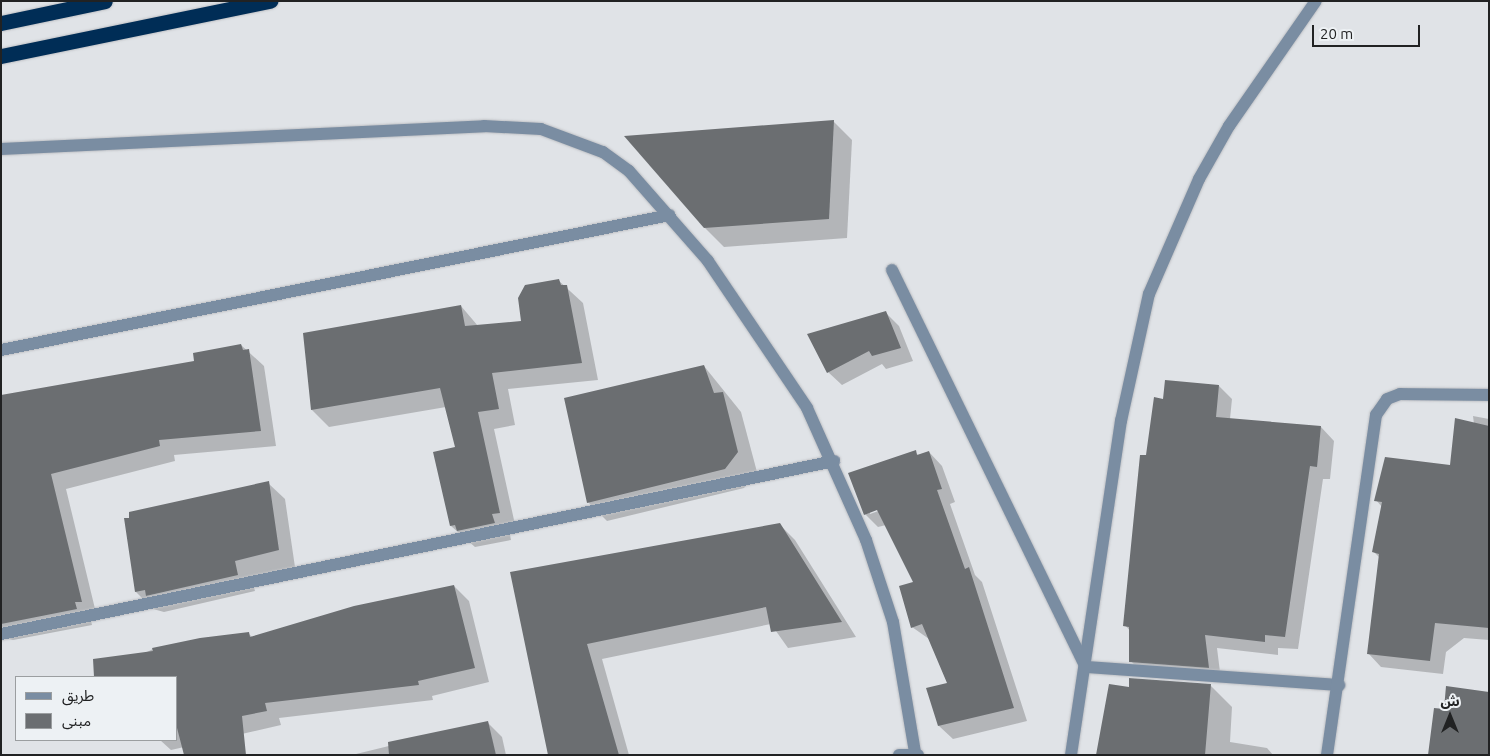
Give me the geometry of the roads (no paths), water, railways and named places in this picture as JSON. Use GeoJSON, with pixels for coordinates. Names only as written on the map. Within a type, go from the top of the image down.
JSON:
{"type":"FeatureCollection","features":[{"type":"Feature","properties":{"kind":"highway"},"geometry":{"type":"LineString","coordinates":[[1,23],[105,1]]}},
{"type":"Feature","properties":{"kind":"highway"},"geometry":{"type":"LineString","coordinates":[[1,56],[270,1]]}},
{"type":"Feature","properties":{"kind":"street"},"geometry":{"type":"LineString","coordinates":[[1071,755],[1086,667],[1121,421],[1149,294],[1208,164],[1316,1]]}},
{"type":"Feature","properties":{"kind":"street"},"geometry":{"type":"LineString","coordinates":[[1,149],[484,126],[541,129],[603,152],[629,171],[670,215],[777,357],[834,461],[893,622],[916,753],[899,755]]}},
{"type":"Feature","properties":{"kind":"street"},"geometry":{"type":"LineString","coordinates":[[1,350],[670,215]]}},
{"type":"Feature","properties":{"kind":"street"},"geometry":{"type":"LineString","coordinates":[[892,270],[1086,667]]}},
{"type":"Feature","properties":{"kind":"street"},"geometry":{"type":"LineString","coordinates":[[1327,755],[1339,685],[1376,415],[1387,399],[1400,394],[1489,395]]}},
{"type":"Feature","properties":{"kind":"street"},"geometry":{"type":"LineString","coordinates":[[1,634],[834,461]]}},
{"type":"Feature","properties":{"kind":"street"},"geometry":{"type":"LineString","coordinates":[[1086,667],[1339,685]]}}]}
